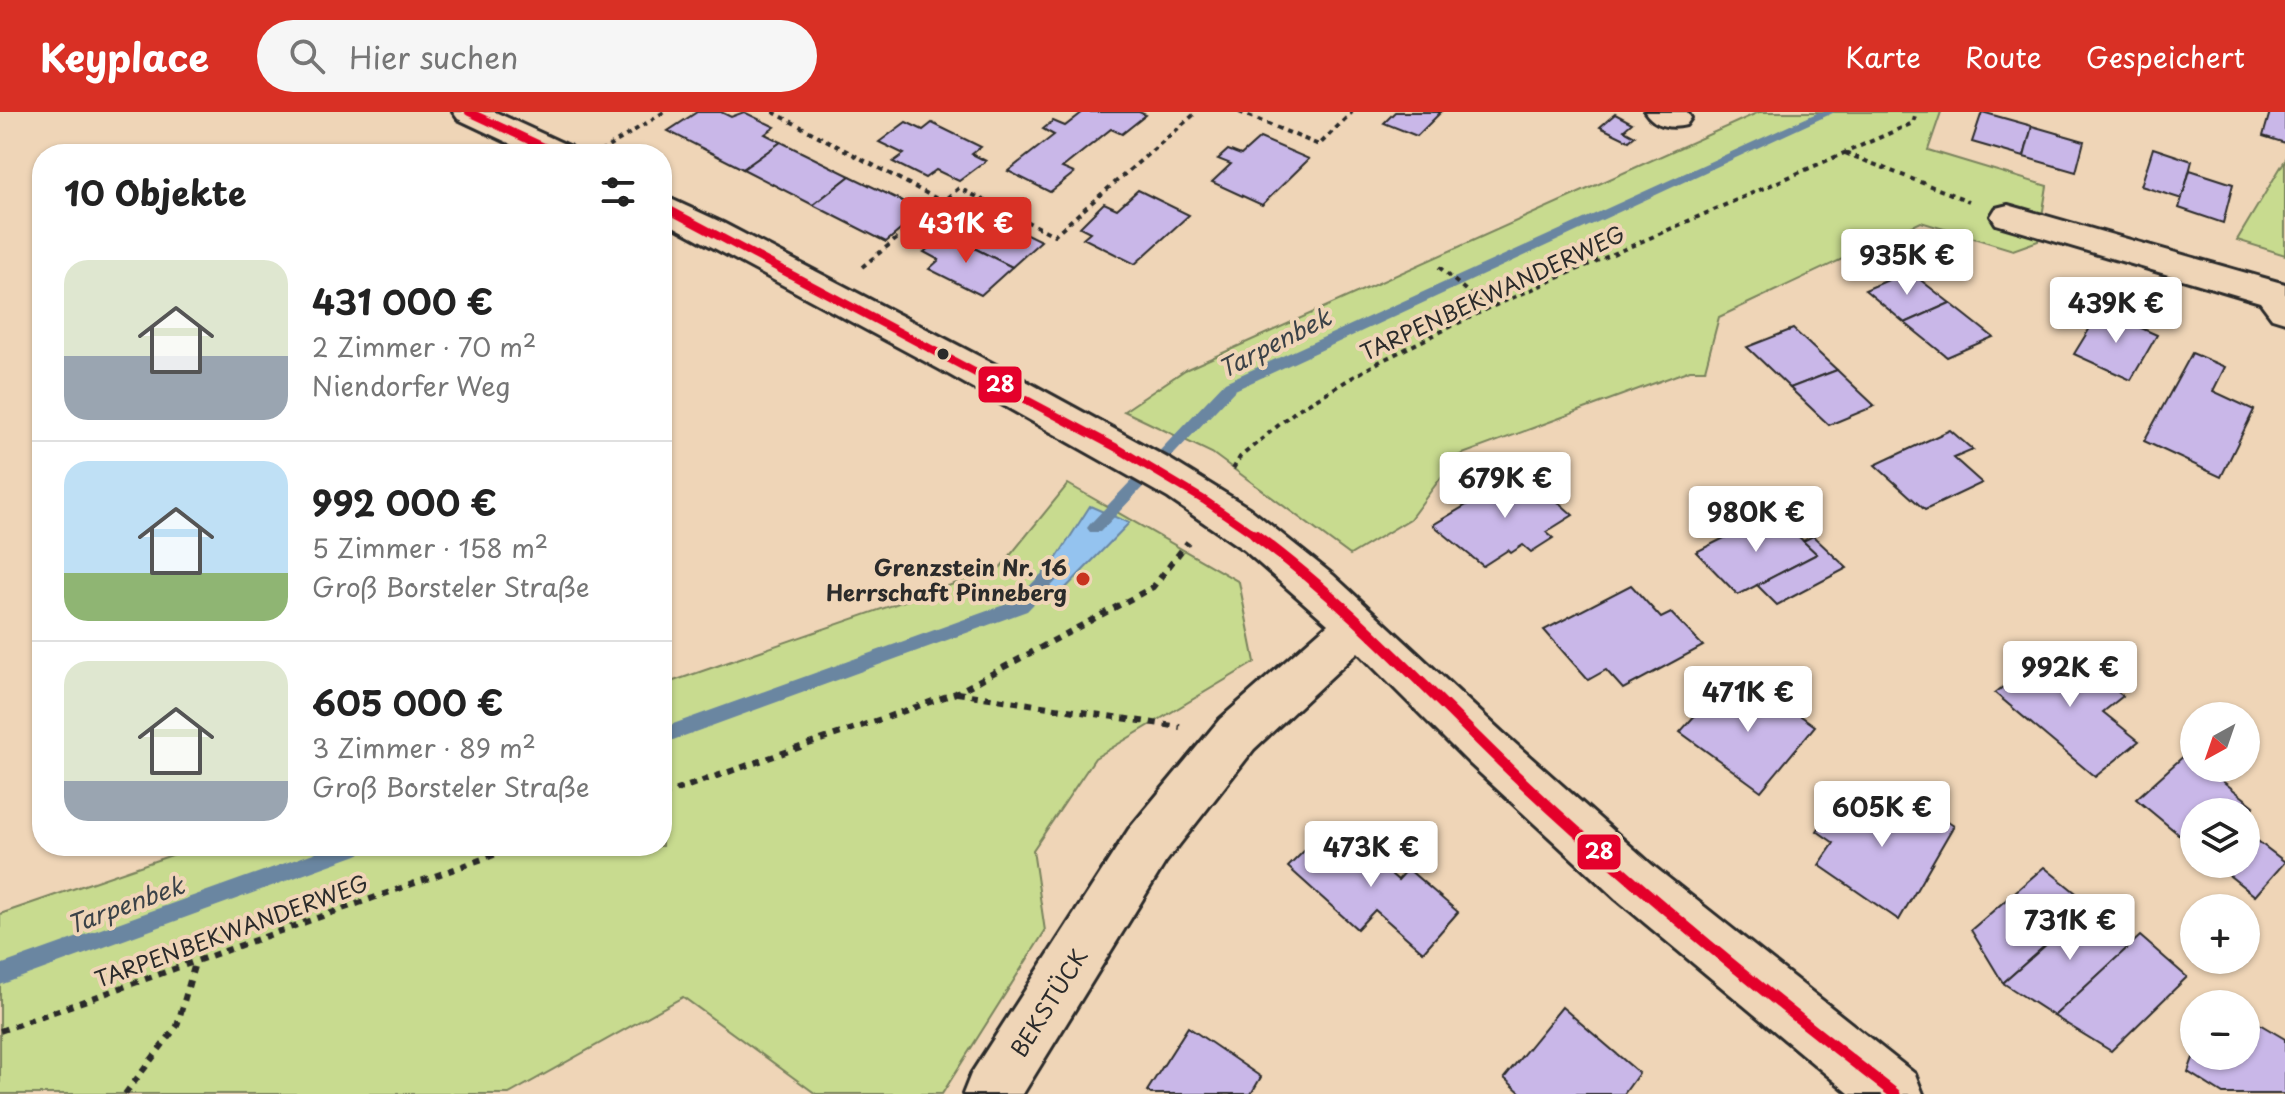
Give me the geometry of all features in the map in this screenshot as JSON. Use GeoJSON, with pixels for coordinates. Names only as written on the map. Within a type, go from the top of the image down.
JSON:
{"type":"FeatureCollection","features":[{"type":"Feature","properties":{"kind":"street"},"geometry":{"type":"LineString","coordinates":[[469,112],[538,144]]}},
{"type":"Feature","properties":{"kind":"street"},"geometry":{"type":"LineString","coordinates":[[672,211],[830,293],[1197,495],[1288,562],[1597,849],[1721,956],[1895,1094]]}},
{"type":"Feature","properties":{"kind":"street"},"geometry":{"type":"LineString","coordinates":[[2008,216],[2281,294]]}},
{"type":"Feature","properties":{"kind":"street","name":"BEKSTÜCK"},"geometry":{"type":"LineString","coordinates":[[991,1094],[1147,846],[1237,734],[1358,624]]}},
{"type":"Feature","properties":{"kind":"path"},"geometry":{"type":"LineString","coordinates":[[613,144],[664,112]]}},
{"type":"Feature","properties":{"kind":"path"},"geometry":{"type":"LineString","coordinates":[[773,112],[941,201]]}},
{"type":"Feature","properties":{"kind":"path"},"geometry":{"type":"LineString","coordinates":[[830,293],[959,188],[1054,235],[1197,112]]}},
{"type":"Feature","properties":{"kind":"path"},"geometry":{"type":"LineString","coordinates":[[1239,112],[1319,145],[1352,112]]}},
{"type":"Feature","properties":{"kind":"path","name":"TARPENBEKWANDERWEG"},"geometry":{"type":"LineString","coordinates":[[672,792],[956,693],[1153,587],[1181,554],[1197,495],[1297,410],[1379,362],[1487,309],[1913,123],[1916,112]]}},
{"type":"Feature","properties":{"kind":"path"},"geometry":{"type":"LineString","coordinates":[[1845,153],[2008,216]]}},
{"type":"Feature","properties":{"kind":"path"},"geometry":{"type":"LineString","coordinates":[[1439,267],[1487,309]]}},
{"type":"Feature","properties":{"kind":"path"},"geometry":{"type":"LineString","coordinates":[[956,693],[1237,734]]}},
{"type":"Feature","properties":{"kind":"path","name":"TARPENBEKWANDERWEG"},"geometry":{"type":"LineString","coordinates":[[0,1031],[491,856]]}},
{"type":"Feature","properties":{"kind":"path"},"geometry":{"type":"LineString","coordinates":[[125,1094],[177,1026],[196,962]]}},
{"type":"Feature","properties":{"kind":"green space"},"geometry":{"type":"Polygon","coordinates":[[[1759,112],[1941,112],[1928,150],[2047,186],[2038,241],[2013,250],[1921,222],[1719,317],[1705,370],[1690,370],[1457,456],[1410,519],[1350,555],[1212,453],[1124,411],[1185,370],[1759,112]]]}},
{"type":"Feature","properties":{"kind":"green space"},"geometry":{"type":"Polygon","coordinates":[[[2285,160],[2285,255],[2237,240],[2285,160]]]}},
{"type":"Feature","properties":{"kind":"green space"},"geometry":{"type":"Polygon","coordinates":[[[1068,484],[1239,582],[1255,662],[1095,758],[1033,850],[1045,931],[942,1094],[816,1094],[683,997],[509,1094],[0,1094],[0,914],[169,856],[672,856],[672,682],[1000,568],[1068,484]]]}},
{"type":"Feature","properties":{"kind":"water"},"geometry":{"type":"Polygon","coordinates":[[[1090,506],[1129,523],[1055,599],[1040,584],[1090,506]]]}},
{"type":"Feature","properties":{"kind":"building"},"geometry":{"type":"Polygon","coordinates":[[[697,112],[721,112],[731,117],[744,112],[775,127],[765,134],[781,142],[743,169],[668,131],[697,112]]]}},
{"type":"Feature","properties":{"kind":"building"},"geometry":{"type":"Polygon","coordinates":[[[1083,112],[1139,112],[1146,115],[1122,134],[1111,129],[1062,168],[1074,173],[1050,192],[1008,171],[1054,135],[1043,129],[1053,121],[1065,126],[1083,112]]]}},
{"type":"Feature","properties":{"kind":"building"},"geometry":{"type":"Polygon","coordinates":[[[1395,112],[1441,112],[1417,136],[1384,123],[1395,112]]]}},
{"type":"Feature","properties":{"kind":"building"},"geometry":{"type":"Polygon","coordinates":[[[1982,112],[2032,126],[2024,157],[1972,142],[1982,112]]]}},
{"type":"Feature","properties":{"kind":"building"},"geometry":{"type":"Polygon","coordinates":[[[2270,112],[2285,112],[2285,143],[2263,136],[2270,112]]]}},
{"type":"Feature","properties":{"kind":"building"},"geometry":{"type":"Polygon","coordinates":[[[1615,114],[1632,123],[1624,130],[1635,136],[1629,141],[1600,127],[1615,114]]]}},
{"type":"Feature","properties":{"kind":"building"},"geometry":{"type":"Polygon","coordinates":[[[906,122],[923,130],[932,123],[981,147],[972,154],[986,161],[959,181],[936,170],[925,178],[893,162],[904,154],[879,142],[906,122]]]}},
{"type":"Feature","properties":{"kind":"building"},"geometry":{"type":"Polygon","coordinates":[[[2032,126],[2084,141],[2076,172],[2024,157],[2032,126]]]}},
{"type":"Feature","properties":{"kind":"building"},"geometry":{"type":"Polygon","coordinates":[[[1260,138],[1309,159],[1262,205],[1212,182],[1231,164],[1218,159],[1228,150],[1241,155],[1260,138]]]}},
{"type":"Feature","properties":{"kind":"building"},"geometry":{"type":"Polygon","coordinates":[[[781,142],[850,176],[813,205],[743,169],[781,142]]]}},
{"type":"Feature","properties":{"kind":"building"},"geometry":{"type":"Polygon","coordinates":[[[2153,148],[2192,161],[2182,199],[2141,186],[2153,148]]]}},
{"type":"Feature","properties":{"kind":"building"},"geometry":{"type":"Polygon","coordinates":[[[2190,170],[2233,184],[2223,223],[2179,208],[2190,170]]]}},
{"type":"Feature","properties":{"kind":"building"},"geometry":{"type":"Polygon","coordinates":[[[850,176],[923,211],[886,242],[813,205],[850,176]]]}},
{"type":"Feature","properties":{"kind":"building"},"geometry":{"type":"Polygon","coordinates":[[[1138,190],[1189,215],[1135,264],[1083,238],[1090,232],[1080,227],[1104,203],[1117,209],[1138,190]]]}},
{"type":"Feature","properties":{"kind":"building"},"geometry":{"type":"Polygon","coordinates":[[[990,216],[1041,241],[1012,267],[948,235],[954,230],[967,236],[973,230],[964,226],[972,219],[982,223],[990,216]]]}},
{"type":"Feature","properties":{"kind":"building"},"geometry":{"type":"Polygon","coordinates":[[[945,234],[1012,267],[981,295],[929,269],[939,260],[924,252],[945,234]]]}},
{"type":"Feature","properties":{"kind":"building"},"geometry":{"type":"Polygon","coordinates":[[[1909,271],[1950,303],[1905,323],[1865,290],[1909,271]]]}},
{"type":"Feature","properties":{"kind":"building"},"geometry":{"type":"Polygon","coordinates":[[[1950,303],[1993,337],[1947,357],[1905,323],[1950,303]]]}},
{"type":"Feature","properties":{"kind":"building"},"geometry":{"type":"Polygon","coordinates":[[[2101,310],[2157,335],[2131,380],[2074,354],[2101,310]]]}},
{"type":"Feature","properties":{"kind":"building"},"geometry":{"type":"Polygon","coordinates":[[[1793,329],[1837,370],[1790,388],[1747,347],[1793,329]]]}},
{"type":"Feature","properties":{"kind":"building"},"geometry":{"type":"Polygon","coordinates":[[[2192,353],[2225,367],[2213,391],[2254,410],[2221,477],[2144,441],[2192,353]]]}},
{"type":"Feature","properties":{"kind":"building"},"geometry":{"type":"Polygon","coordinates":[[[1837,370],[1875,406],[1829,425],[1790,388],[1837,370]]]}},
{"type":"Feature","properties":{"kind":"building"},"geometry":{"type":"Polygon","coordinates":[[[1950,430],[1973,450],[1954,458],[1982,483],[1925,510],[1875,465],[1950,430]]]}},
{"type":"Feature","properties":{"kind":"building"},"geometry":{"type":"Polygon","coordinates":[[[1490,465],[1507,481],[1467,505],[1450,488],[1490,465]]]}},
{"type":"Feature","properties":{"kind":"building"},"geometry":{"type":"Polygon","coordinates":[[[1523,471],[1573,515],[1546,532],[1553,538],[1531,552],[1523,545],[1511,553],[1508,550],[1483,566],[1433,525],[1523,471]]]}},
{"type":"Feature","properties":{"kind":"building"},"geometry":{"type":"Polygon","coordinates":[[[1774,513],[1817,554],[1738,595],[1696,552],[1774,513]]]}},
{"type":"Feature","properties":{"kind":"building"},"geometry":{"type":"Polygon","coordinates":[[[1813,536],[1847,568],[1777,605],[1757,585],[1817,554],[1803,541],[1813,536]]]}},
{"type":"Feature","properties":{"kind":"building"},"geometry":{"type":"Polygon","coordinates":[[[1631,585],[1661,618],[1671,613],[1703,646],[1623,689],[1606,670],[1588,680],[1544,630],[1631,585]]]}},
{"type":"Feature","properties":{"kind":"building"},"geometry":{"type":"Polygon","coordinates":[[[2058,645],[2123,696],[2103,712],[2139,741],[2095,777],[1995,693],[2058,645]]]}},
{"type":"Feature","properties":{"kind":"building"},"geometry":{"type":"Polygon","coordinates":[[[1725,682],[1767,712],[1777,699],[1815,726],[1761,791],[1680,732],[1725,682]]]}},
{"type":"Feature","properties":{"kind":"building"},"geometry":{"type":"Polygon","coordinates":[[[2180,759],[2180,782],[2224,782],[2244,798],[2180,798],[2180,835],[2136,799],[2180,759]]]}},
{"type":"Feature","properties":{"kind":"building"},"geometry":{"type":"Polygon","coordinates":[[[1843,792],[1862,805],[1871,792],[1909,817],[1918,802],[1954,825],[1899,920],[1819,865],[1834,843],[1817,831],[1843,792]]]}},
{"type":"Feature","properties":{"kind":"building"},"geometry":{"type":"Polygon","coordinates":[[[1332,823],[1398,880],[1408,869],[1458,912],[1423,952],[1375,910],[1357,929],[1288,867],[1332,823]]]}},
{"type":"Feature","properties":{"kind":"building"},"geometry":{"type":"Polygon","coordinates":[[[2260,843],[2285,862],[2257,894],[2232,878],[2260,878],[2260,843]]]}},
{"type":"Feature","properties":{"kind":"building"},"geometry":{"type":"Polygon","coordinates":[[[2044,867],[2091,905],[2003,983],[1971,930],[2044,867]]]}},
{"type":"Feature","properties":{"kind":"building"},"geometry":{"type":"Polygon","coordinates":[[[2091,905],[2134,942],[2054,1016],[2003,983],[2091,905]]]}},
{"type":"Feature","properties":{"kind":"building"},"geometry":{"type":"Polygon","coordinates":[[[2140,936],[2187,977],[2111,1051],[2054,1016],[2140,936]]]}},
{"type":"Feature","properties":{"kind":"building"},"geometry":{"type":"Polygon","coordinates":[[[1562,1007],[1639,1073],[1624,1094],[1522,1094],[1504,1078],[1562,1007]]]}},
{"type":"Feature","properties":{"kind":"building"},"geometry":{"type":"Polygon","coordinates":[[[2260,1024],[2285,1039],[2285,1094],[2223,1094],[2188,1072],[2260,1070],[2260,1024]]]}},
{"type":"Feature","properties":{"kind":"building"},"geometry":{"type":"Polygon","coordinates":[[[1188,1027],[1261,1077],[1251,1094],[1151,1094],[1147,1091],[1188,1027]]]}},
{"type":"Feature","properties":{"kind":"waterway","name":"Tarpenbek"},"geometry":{"type":"LineString","coordinates":[[1095,528],[1230,386],[1829,112]]}},
{"type":"Feature","properties":{"kind":"waterway","name":"Tarpenbek"},"geometry":{"type":"LineString","coordinates":[[672,732],[1021,606],[1055,571]]}},
{"type":"Feature","properties":{"kind":"waterway","name":"Tarpenbek"},"geometry":{"type":"LineString","coordinates":[[0,975],[329,856]]}},
{"type":"Feature","properties":{"kind":"transit line","name":"28"},"geometry":{"type":"LineString","coordinates":[[469,112],[538,144]]}},
{"type":"Feature","properties":{"kind":"transit line","name":"28"},"geometry":{"type":"LineString","coordinates":[[672,211],[1088,432],[1232,518],[1330,597],[1618,869],[1895,1094]]}},
{"type":"Feature","properties":{"kind":"place","name":"Grenzstein Nr. 16 Herrschaft Pinneberg"},"geometry":{"type":"Point","coordinates":[1083,579]}}]}
